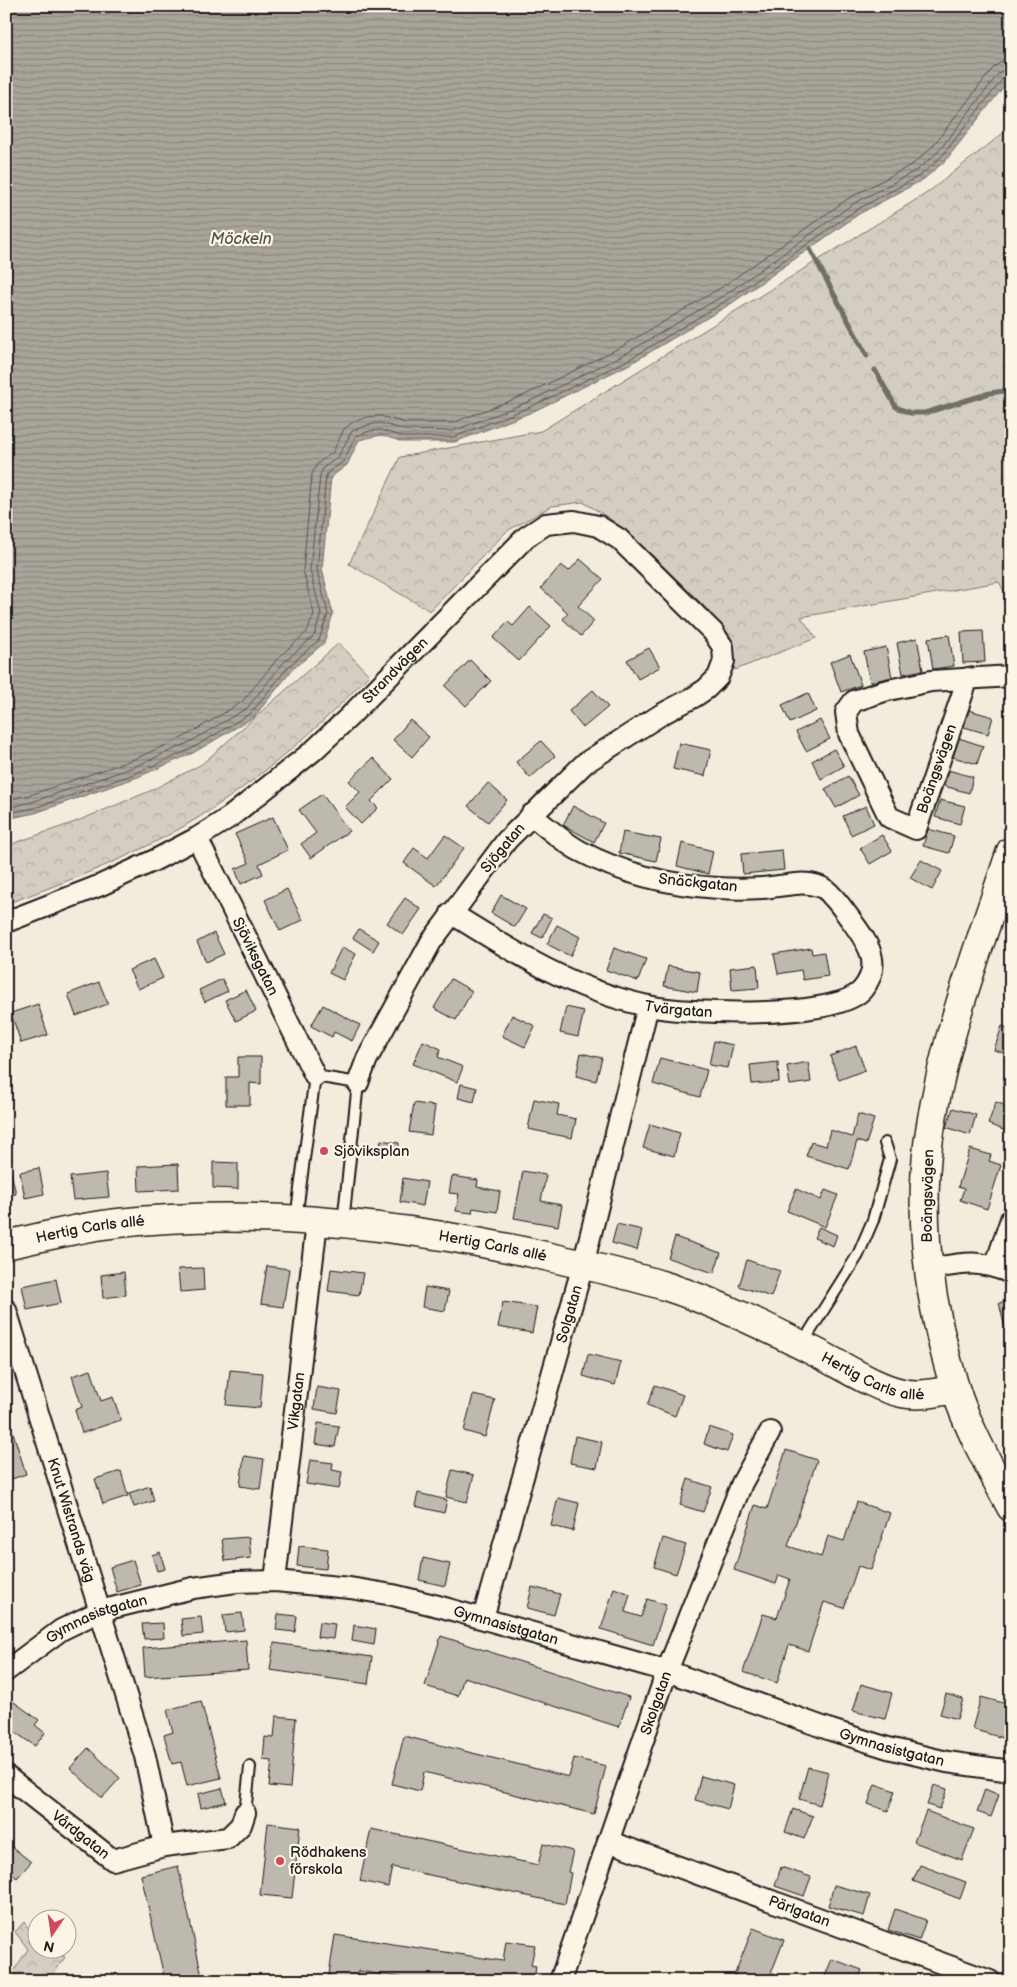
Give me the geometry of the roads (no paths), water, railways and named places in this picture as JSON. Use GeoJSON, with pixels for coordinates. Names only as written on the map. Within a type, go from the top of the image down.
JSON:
{"type":"FeatureCollection","features":[{"type":"Feature","properties":{"kind":"street","name":"Strandvägen"},"geometry":{"type":"LineString","coordinates":[[6,922],[101,884],[197,838],[230,817],[313,751],[348,718],[526,537],[546,524],[574,521],[598,526],[618,539],[712,632],[723,647],[724,661],[718,677]]}},
{"type":"Feature","properties":{"kind":"street","name":"Boängsvägen"},"geometry":{"type":"LineString","coordinates":[[968,678],[916,829],[889,817],[849,734],[846,712],[854,702],[884,692],[931,682],[968,678],[1011,676]]}},
{"type":"Feature","properties":{"kind":"street","name":"Sjögatan"},"geometry":{"type":"LineString","coordinates":[[358,1083],[367,1059],[426,951],[451,913],[507,840],[585,763],[662,714],[694,697],[706,689],[718,677]]}},
{"type":"Feature","properties":{"kind":"street","name":"Snäckgatan"},"geometry":{"type":"LineString","coordinates":[[531,815],[578,850],[631,873],[656,880],[720,888],[760,888],[803,884],[820,886],[832,895],[860,933]]}},
{"type":"Feature","properties":{"kind":"street","name":"Sjöviksgatan"},"geometry":{"type":"LineString","coordinates":[[197,838],[315,1076]]}},
{"type":"Feature","properties":{"kind":"street","name":"Boängsvägen"},"geometry":{"type":"LineString","coordinates":[[1011,851],[964,994],[940,1078],[928,1145],[925,1177],[929,1269],[942,1342],[955,1389],[969,1424],[1011,1508]]}},
{"type":"Feature","properties":{"kind":"street","name":"Tvärgatan"},"geometry":{"type":"LineString","coordinates":[[451,913],[515,954],[561,977],[595,991],[648,1006],[685,1011],[768,1012],[812,1008],[842,1000],[861,991],[871,974],[873,956],[860,933]]}},
{"type":"Feature","properties":{"kind":"street","name":"Solgatan"},"geometry":{"type":"LineString","coordinates":[[483,1618],[583,1265],[648,1006]]}},
{"type":"Feature","properties":{"kind":"street","name":"Hertig Carls allé"},"geometry":{"type":"LineString","coordinates":[[6,1245],[78,1229],[118,1223],[241,1218],[319,1222],[472,1241],[634,1277],[671,1288],[733,1312],[880,1385],[901,1393],[921,1395],[955,1389]]}},
{"type":"Feature","properties":{"kind":"street"},"geometry":{"type":"LineString","coordinates":[[929,1269],[972,1262],[1003,1270],[1011,1219]]}},
{"type":"Feature","properties":{"kind":"street","name":"Vikgatan"},"geometry":{"type":"LineString","coordinates":[[275,1581],[319,1222]]}},
{"type":"Feature","properties":{"kind":"street","name":"Knut Wistrands väg"},"geometry":{"type":"LineString","coordinates":[[6,1310],[145,1756],[164,1846]]}},
{"type":"Feature","properties":{"kind":"street","name":"Skolgatan"},"geometry":{"type":"LineString","coordinates":[[560,1981],[667,1671],[742,1483],[770,1432]]}},
{"type":"Feature","properties":{"kind":"street","name":"Gymnasistgatan"},"geometry":{"type":"LineString","coordinates":[[6,1671],[61,1630],[100,1611],[193,1588],[236,1582],[275,1581],[350,1588],[393,1595],[483,1618],[667,1671],[831,1730],[888,1748],[947,1762],[1011,1771]]}},
{"type":"Feature","properties":{"kind":"street","name":"Vårdgatan"},"geometry":{"type":"LineString","coordinates":[[6,1776],[114,1860],[164,1846]]}},
{"type":"Feature","properties":{"kind":"street"},"geometry":{"type":"LineString","coordinates":[[164,1846],[228,1838],[241,1825],[245,1813]]}},
{"type":"Feature","properties":{"kind":"street","name":"Pärlgatan"},"geometry":{"type":"LineString","coordinates":[[608,1842],[990,1981]]}},
{"type":"Feature","properties":{"kind":"lane"},"geometry":{"type":"LineString","coordinates":[[315,1076],[358,1083],[319,1222],[315,1076]]}},
{"type":"Feature","properties":{"kind":"lane"},"geometry":{"type":"LineString","coordinates":[[802,1345],[858,1255],[873,1220],[890,1160],[885,1143]]}},
{"type":"Feature","properties":{"kind":"lane"},"geometry":{"type":"LineString","coordinates":[[245,1813],[250,1767]]}},
{"type":"Feature","properties":{"kind":"water","name":"Möckeln"},"geometry":{"type":"Polygon","coordinates":[[[6,6],[1011,6],[1011,76],[946,160],[924,179],[859,214],[732,303],[630,364],[532,412],[455,442],[403,442],[381,435],[359,440],[347,465],[331,477],[322,569],[333,614],[324,643],[293,669],[254,717],[193,753],[138,777],[35,813],[6,819],[6,6]]]}},
{"type":"Feature","properties":{"kind":"waterway"},"geometry":{"type":"LineString","coordinates":[[810,249],[867,356]]}},
{"type":"Feature","properties":{"kind":"waterway"},"geometry":{"type":"LineString","coordinates":[[875,370],[896,407],[910,413],[925,413],[990,393],[1011,390]]}},
{"type":"Feature","properties":{"kind":"place","name":"Sjöviksplan"},"geometry":{"type":"Point","coordinates":[324,1151]}},
{"type":"Feature","properties":{"kind":"place","name":"Rödhakens förskola"},"geometry":{"type":"Point","coordinates":[280,1861]}}]}
